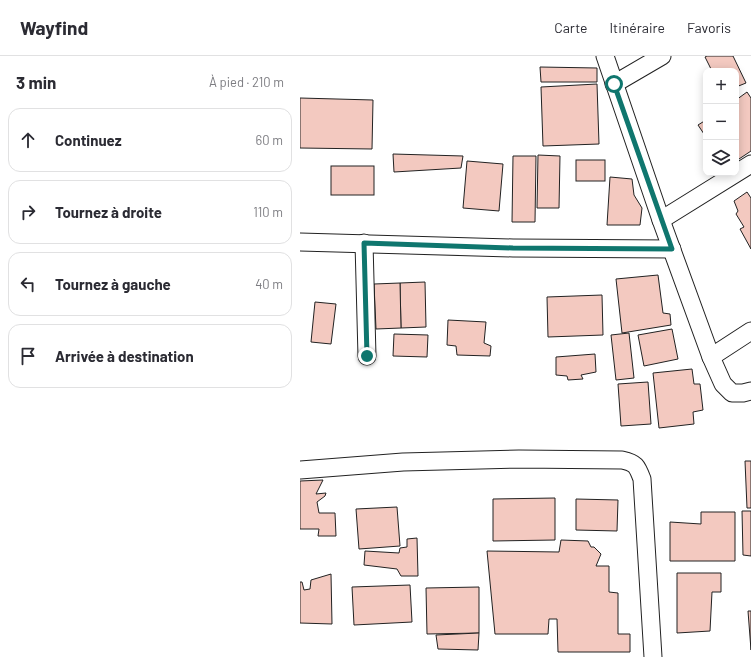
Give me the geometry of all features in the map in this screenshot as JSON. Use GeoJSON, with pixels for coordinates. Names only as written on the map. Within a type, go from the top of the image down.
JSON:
{"type":"FeatureCollection","features":[{"type":"Feature","properties":{"kind":"street"},"geometry":{"type":"LineString","coordinates":[[605,56],[661,220],[711,357],[723,384],[732,393],[744,393],[751,391]]}},
{"type":"Feature","properties":{"kind":"street"},"geometry":{"type":"LineString","coordinates":[[614,84],[662,56]]}},
{"type":"Feature","properties":{"kind":"street"},"geometry":{"type":"LineString","coordinates":[[661,220],[751,164]]}},
{"type":"Feature","properties":{"kind":"street"},"geometry":{"type":"LineString","coordinates":[[300,242],[513,248],[672,249]]}},
{"type":"Feature","properties":{"kind":"street"},"geometry":{"type":"LineString","coordinates":[[364,243],[367,356]]}},
{"type":"Feature","properties":{"kind":"street"},"geometry":{"type":"LineString","coordinates":[[711,357],[751,331]]}},
{"type":"Feature","properties":{"kind":"street"},"geometry":{"type":"LineString","coordinates":[[300,470],[403,462],[519,459],[622,460],[631,462],[638,468],[642,479],[652,657]]}},
{"type":"Feature","properties":{"kind":"building"},"geometry":{"type":"Polygon","coordinates":[[[733,56],[739,68],[710,68],[705,57],[733,56]]]}},
{"type":"Feature","properties":{"kind":"building"},"geometry":{"type":"Polygon","coordinates":[[[540,67],[597,68],[597,82],[541,82],[540,67]]]}},
{"type":"Feature","properties":{"kind":"building"},"geometry":{"type":"Polygon","coordinates":[[[739,68],[746,83],[739,86],[739,68]]]}},
{"type":"Feature","properties":{"kind":"building"},"geometry":{"type":"Polygon","coordinates":[[[597,84],[599,144],[543,146],[541,87],[597,84]]]}},
{"type":"Feature","properties":{"kind":"building"},"geometry":{"type":"Polygon","coordinates":[[[747,92],[751,98],[751,151],[739,159],[739,104],[739,98],[747,92]]]}},
{"type":"Feature","properties":{"kind":"building"},"geometry":{"type":"Polygon","coordinates":[[[300,98],[373,100],[372,149],[300,148],[300,98]]]}},
{"type":"Feature","properties":{"kind":"building"},"geometry":{"type":"Polygon","coordinates":[[[703,122],[703,132],[698,125],[703,122]]]}},
{"type":"Feature","properties":{"kind":"building"},"geometry":{"type":"Polygon","coordinates":[[[393,154],[463,156],[461,168],[394,172],[393,154]]]}},
{"type":"Feature","properties":{"kind":"building"},"geometry":{"type":"Polygon","coordinates":[[[538,155],[560,156],[559,208],[537,208],[538,155]]]}},
{"type":"Feature","properties":{"kind":"building"},"geometry":{"type":"Polygon","coordinates":[[[513,156],[536,156],[535,222],[512,222],[513,156]]]}},
{"type":"Feature","properties":{"kind":"building"},"geometry":{"type":"Polygon","coordinates":[[[576,160],[605,160],[605,181],[576,181],[576,160]]]}},
{"type":"Feature","properties":{"kind":"building"},"geometry":{"type":"Polygon","coordinates":[[[467,161],[503,164],[499,211],[463,208],[467,161]]]}},
{"type":"Feature","properties":{"kind":"building"},"geometry":{"type":"Polygon","coordinates":[[[331,166],[374,166],[374,195],[331,195],[331,166]]]}},
{"type":"Feature","properties":{"kind":"building"},"geometry":{"type":"Polygon","coordinates":[[[610,177],[632,179],[634,195],[642,208],[640,225],[607,225],[610,177]]]}},
{"type":"Feature","properties":{"kind":"building"},"geometry":{"type":"Polygon","coordinates":[[[747,192],[751,198],[751,249],[740,229],[744,227],[736,214],[738,211],[734,201],[747,192]]]}},
{"type":"Feature","properties":{"kind":"building"},"geometry":{"type":"Polygon","coordinates":[[[658,275],[663,313],[670,314],[671,325],[622,333],[616,279],[658,275]]]}},
{"type":"Feature","properties":{"kind":"building"},"geometry":{"type":"Polygon","coordinates":[[[425,282],[426,327],[401,328],[400,283],[425,282]]]}},
{"type":"Feature","properties":{"kind":"building"},"geometry":{"type":"Polygon","coordinates":[[[400,283],[401,328],[376,329],[374,284],[400,283]]]}},
{"type":"Feature","properties":{"kind":"building"},"geometry":{"type":"Polygon","coordinates":[[[602,295],[603,335],[548,337],[547,297],[602,295]]]}},
{"type":"Feature","properties":{"kind":"building"},"geometry":{"type":"Polygon","coordinates":[[[315,302],[336,304],[331,344],[311,342],[315,302]]]}},
{"type":"Feature","properties":{"kind":"building"},"geometry":{"type":"Polygon","coordinates":[[[448,320],[486,322],[484,343],[491,346],[490,356],[457,355],[456,346],[447,345],[448,320]]]}},
{"type":"Feature","properties":{"kind":"building"},"geometry":{"type":"Polygon","coordinates":[[[672,329],[678,359],[644,366],[638,335],[672,329]]]}},
{"type":"Feature","properties":{"kind":"building"},"geometry":{"type":"Polygon","coordinates":[[[629,333],[634,378],[616,380],[611,335],[629,333]]]}},
{"type":"Feature","properties":{"kind":"building"},"geometry":{"type":"Polygon","coordinates":[[[394,334],[428,335],[427,357],[393,356],[394,334]]]}},
{"type":"Feature","properties":{"kind":"building"},"geometry":{"type":"Polygon","coordinates":[[[595,354],[596,372],[581,375],[583,379],[568,380],[567,376],[556,375],[556,357],[595,354]]]}},
{"type":"Feature","properties":{"kind":"building"},"geometry":{"type":"Polygon","coordinates":[[[692,369],[694,384],[700,384],[703,410],[693,412],[694,424],[659,428],[653,373],[692,369]]]}},
{"type":"Feature","properties":{"kind":"building"},"geometry":{"type":"Polygon","coordinates":[[[648,382],[651,424],[621,426],[618,384],[648,382]]]}},
{"type":"Feature","properties":{"kind":"building"},"geometry":{"type":"Polygon","coordinates":[[[745,461],[751,461],[751,508],[747,508],[745,461]]]}},
{"type":"Feature","properties":{"kind":"building"},"geometry":{"type":"Polygon","coordinates":[[[323,480],[316,494],[326,493],[325,496],[317,502],[319,513],[335,513],[336,536],[318,536],[319,529],[300,529],[300,481],[323,480]]]}},
{"type":"Feature","properties":{"kind":"building"},"geometry":{"type":"Polygon","coordinates":[[[555,498],[555,540],[493,541],[493,499],[555,498]]]}},
{"type":"Feature","properties":{"kind":"building"},"geometry":{"type":"Polygon","coordinates":[[[576,499],[618,500],[617,531],[576,530],[576,499]]]}},
{"type":"Feature","properties":{"kind":"building"},"geometry":{"type":"Polygon","coordinates":[[[397,507],[400,546],[359,549],[356,509],[397,507]]]}},
{"type":"Feature","properties":{"kind":"building"},"geometry":{"type":"Polygon","coordinates":[[[742,511],[751,511],[751,556],[743,555],[742,511]]]}},
{"type":"Feature","properties":{"kind":"building"},"geometry":{"type":"Polygon","coordinates":[[[701,512],[735,512],[735,561],[670,561],[670,522],[701,524],[701,512]]]}},
{"type":"Feature","properties":{"kind":"building"},"geometry":{"type":"Polygon","coordinates":[[[417,538],[418,576],[401,576],[397,569],[364,565],[365,551],[399,553],[400,548],[407,547],[407,539],[417,538]]]}},
{"type":"Feature","properties":{"kind":"building"},"geometry":{"type":"Polygon","coordinates":[[[561,540],[588,541],[591,547],[594,547],[601,554],[596,566],[609,566],[609,592],[618,593],[618,634],[630,634],[630,652],[558,652],[557,619],[549,619],[548,634],[495,634],[487,551],[559,552],[561,540]]]}},
{"type":"Feature","properties":{"kind":"building"},"geometry":{"type":"Polygon","coordinates":[[[677,573],[721,573],[721,592],[712,592],[710,631],[677,633],[677,573]]]}},
{"type":"Feature","properties":{"kind":"building"},"geometry":{"type":"Polygon","coordinates":[[[331,574],[332,624],[300,623],[300,582],[302,582],[304,590],[310,589],[311,580],[331,574]]]}},
{"type":"Feature","properties":{"kind":"building"},"geometry":{"type":"Polygon","coordinates":[[[410,585],[412,622],[354,625],[352,587],[410,585]]]}},
{"type":"Feature","properties":{"kind":"building"},"geometry":{"type":"Polygon","coordinates":[[[479,587],[479,633],[427,634],[426,588],[479,587]]]}},
{"type":"Feature","properties":{"kind":"building"},"geometry":{"type":"Polygon","coordinates":[[[748,611],[751,611],[751,650],[748,611]]]}},
{"type":"Feature","properties":{"kind":"building"},"geometry":{"type":"Polygon","coordinates":[[[479,633],[478,650],[438,649],[436,635],[479,633]]]}},
{"type":"Feature","properties":{"kind":"route"},"geometry":{"type":"LineString","coordinates":[[367,356],[364,243],[513,248],[672,249],[614,84]]}}]}
